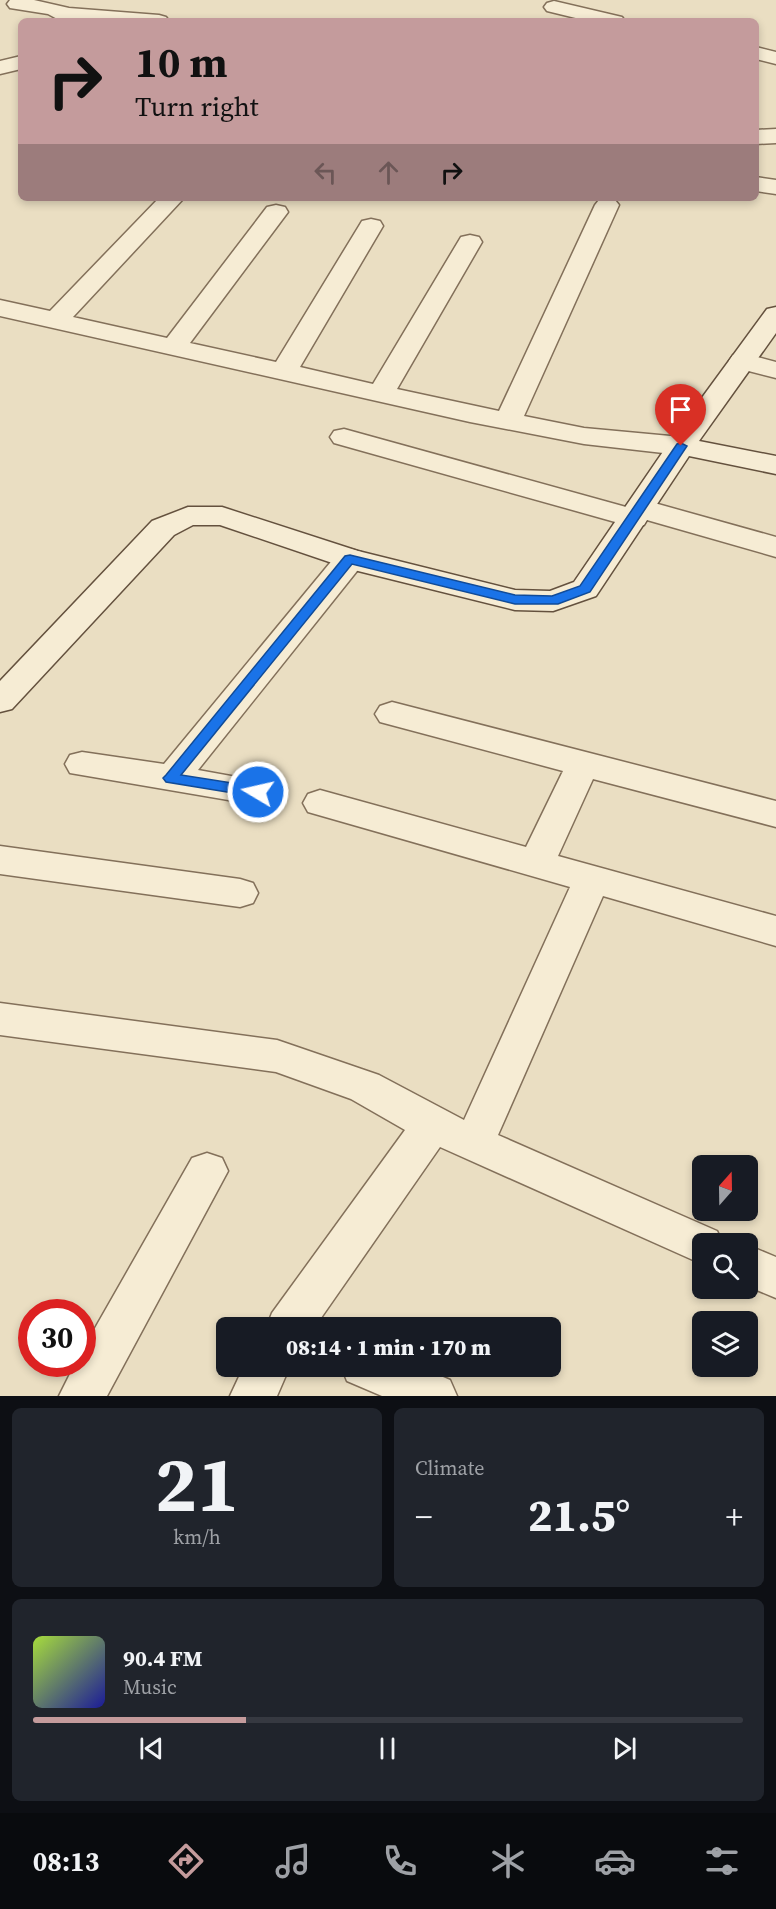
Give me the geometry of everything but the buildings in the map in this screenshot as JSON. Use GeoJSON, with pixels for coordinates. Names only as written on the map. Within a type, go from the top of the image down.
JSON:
{"type":"FeatureCollection","features":[{"type":"Feature","properties":{"kind":"street"},"geometry":{"type":"LineString","coordinates":[[0,18],[20,2],[53,9],[71,18]]}},
{"type":"Feature","properties":{"kind":"street"},"geometry":{"type":"LineString","coordinates":[[554,7],[602,18]]}},
{"type":"Feature","properties":{"kind":"street"},"geometry":{"type":"LineString","coordinates":[[759,54],[776,58]]}},
{"type":"Feature","properties":{"kind":"street"},"geometry":{"type":"LineString","coordinates":[[0,68],[18,63]]}},
{"type":"Feature","properties":{"kind":"street"},"geometry":{"type":"LineString","coordinates":[[759,137],[776,136]]}},
{"type":"Feature","properties":{"kind":"street"},"geometry":{"type":"LineString","coordinates":[[759,184],[776,187]]}},
{"type":"Feature","properties":{"kind":"street"},"geometry":{"type":"LineString","coordinates":[[55,321],[169,201]]}},
{"type":"Feature","properties":{"kind":"street"},"geometry":{"type":"LineString","coordinates":[[508,421],[608,205]]}},
{"type":"Feature","properties":{"kind":"street"},"geometry":{"type":"LineString","coordinates":[[173,348],[276,212]]}},
{"type":"Feature","properties":{"kind":"street"},"geometry":{"type":"LineString","coordinates":[[283,373],[371,226]]}},
{"type":"Feature","properties":{"kind":"street"},"geometry":{"type":"LineString","coordinates":[[381,394],[470,242]]}},
{"type":"Feature","properties":{"kind":"street"},"geometry":{"type":"LineString","coordinates":[[0,308],[283,373],[508,421],[584,436],[681,446],[776,465]]}},
{"type":"Feature","properties":{"kind":"street"},"geometry":{"type":"LineString","coordinates":[[0,701],[163,528],[188,516],[222,516],[350,559],[515,600],[553,601],[585,589],[681,446],[776,315]]}},
{"type":"Feature","properties":{"kind":"street"},"geometry":{"type":"LineString","coordinates":[[742,362],[776,370]]}},
{"type":"Feature","properties":{"kind":"street"},"geometry":{"type":"LineString","coordinates":[[344,437],[776,547]]}},
{"type":"Feature","properties":{"kind":"street"},"geometry":{"type":"LineString","coordinates":[[171,778],[350,559]]}},
{"type":"Feature","properties":{"kind":"street"},"geometry":{"type":"LineString","coordinates":[[392,714],[776,814]]}},
{"type":"Feature","properties":{"kind":"street"},"geometry":{"type":"LineString","coordinates":[[82,764],[258,792]]}},
{"type":"Feature","properties":{"kind":"street"},"geometry":{"type":"LineString","coordinates":[[536,864],[583,764]]}},
{"type":"Feature","properties":{"kind":"street"},"geometry":{"type":"LineString","coordinates":[[320,802],[776,931]]}},
{"type":"Feature","properties":{"kind":"street"},"geometry":{"type":"LineString","coordinates":[[0,860],[240,893]]}},
{"type":"Feature","properties":{"kind":"street"},"geometry":{"type":"LineString","coordinates":[[474,1144],[592,879]]}},
{"type":"Feature","properties":{"kind":"street"},"geometry":{"type":"LineString","coordinates":[[0,1019],[277,1056],[365,1087],[432,1125],[692,1241]]}},
{"type":"Feature","properties":{"kind":"street"},"geometry":{"type":"LineString","coordinates":[[296,1317],[432,1125]]}},
{"type":"Feature","properties":{"kind":"street"},"geometry":{"type":"LineString","coordinates":[[82,1396],[207,1171]]}},
{"type":"Feature","properties":{"kind":"street"},"geometry":{"type":"LineString","coordinates":[[758,1270],[776,1278]]}},
{"type":"Feature","properties":{"kind":"street"},"geometry":{"type":"LineString","coordinates":[[253,1396],[262,1377]]}},
{"type":"Feature","properties":{"kind":"street"},"geometry":{"type":"LineString","coordinates":[[389,1377],[434,1396]]}},
{"type":"Feature","properties":{"kind":"route"},"geometry":{"type":"LineString","coordinates":[[258,792],[171,778],[350,559],[515,600],[553,601],[585,589],[681,446]]}}]}
